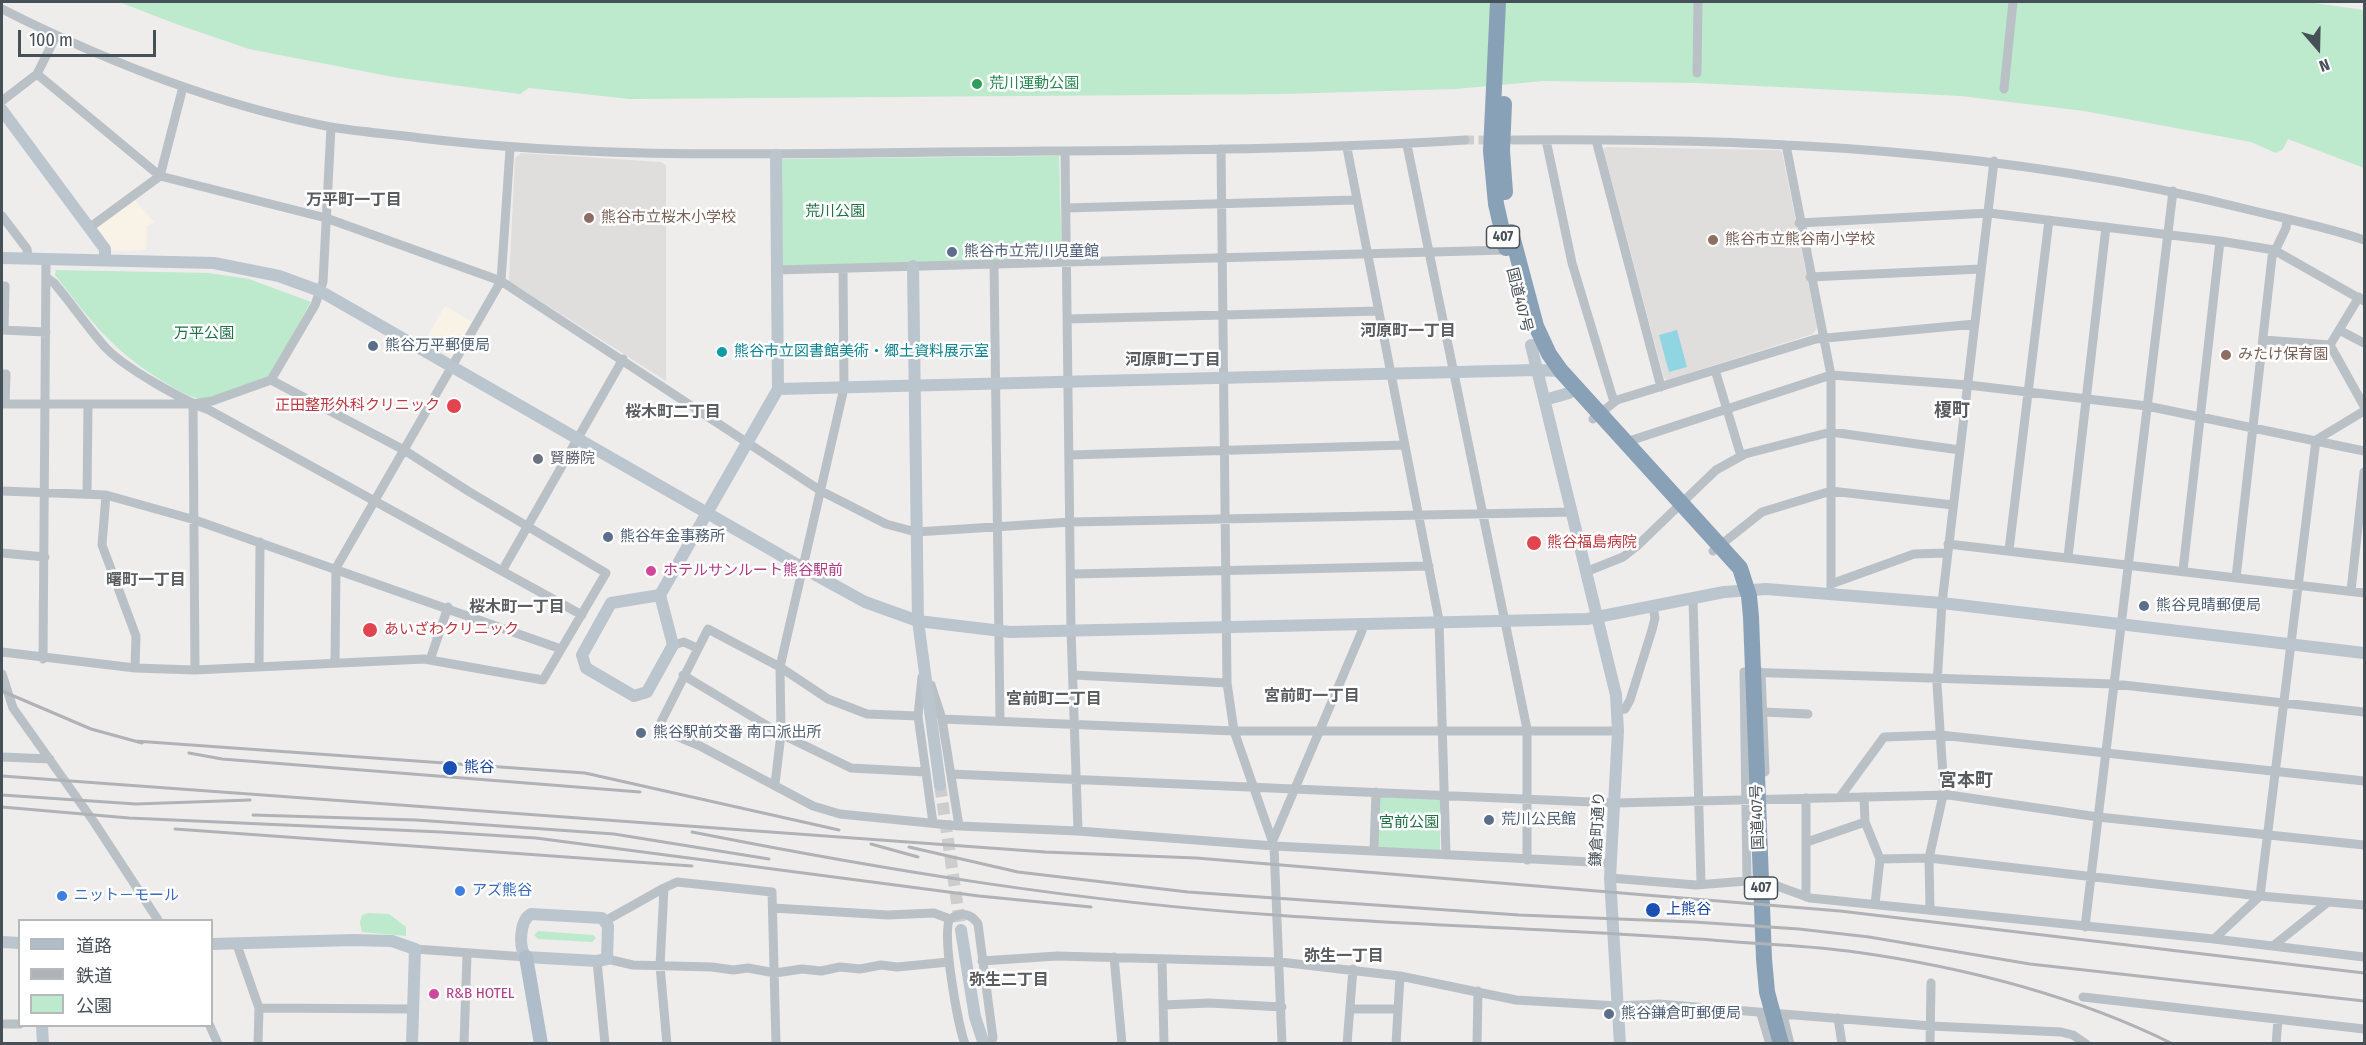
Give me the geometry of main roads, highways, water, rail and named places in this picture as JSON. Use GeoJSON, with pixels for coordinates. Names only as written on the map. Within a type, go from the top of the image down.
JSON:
{"type":"FeatureCollection","features":[{"type":"Feature","properties":{"kind":"highway","name":"国道407号"},"geometry":{"type":"LineString","coordinates":[[1498,2],[1498,101],[1503,173],[1511,232]]}},
{"type":"Feature","properties":{"kind":"highway","name":"国道407号"},"geometry":{"type":"LineString","coordinates":[[1509,2],[1491,169],[1506,250],[1543,364],[1569,393],[1597,416]]}},
{"type":"Feature","properties":{"kind":"highway","name":"407"},"geometry":{"type":"LineString","coordinates":[[1511,232],[1538,331],[1543,364]]}},
{"type":"Feature","properties":{"kind":"highway"},"geometry":{"type":"LineString","coordinates":[[1511,232],[1516,263],[1543,364]]}},
{"type":"Feature","properties":{"kind":"highway","name":"国道407号"},"geometry":{"type":"LineString","coordinates":[[1543,364],[1597,416],[1679,505],[1717,548],[1747,590],[1757,672],[1754,730],[1765,969],[1770,1002],[1781,1044]]}},
{"type":"Feature","properties":{"kind":"main road"},"geometry":{"type":"LineString","coordinates":[[526,957],[541,1044]]}},
{"type":"Feature","properties":{"kind":"water"},"geometry":{"type":"Polygon","coordinates":[[[1677,330],[1687,367],[1669,372],[1659,335],[1677,330]]]}},
{"type":"Feature","properties":{"kind":"tunnel"},"geometry":{"type":"LineString","coordinates":[[1465,140],[1493,140]]}},
{"type":"Feature","properties":{"kind":"tunnel"},"geometry":{"type":"LineString","coordinates":[[940,785],[961,930]]}},
{"type":"Feature","properties":{"kind":"railway"},"geometry":{"type":"LineString","coordinates":[[2,691],[91,729],[142,743]]}},
{"type":"Feature","properties":{"kind":"railway"},"geometry":{"type":"LineString","coordinates":[[135,741],[585,773],[839,830]]}},
{"type":"Feature","properties":{"kind":"railway"},"geometry":{"type":"LineString","coordinates":[[189,753],[222,759],[640,792]]}},
{"type":"Feature","properties":{"kind":"railway"},"geometry":{"type":"LineString","coordinates":[[2,776],[1045,852],[1196,858],[1840,911],[2364,973]]}},
{"type":"Feature","properties":{"kind":"railway"},"geometry":{"type":"LineString","coordinates":[[2,795],[136,804],[250,800]]}},
{"type":"Feature","properties":{"kind":"railway"},"geometry":{"type":"LineString","coordinates":[[2,807],[129,818],[536,838],[979,896],[1091,907]]}},
{"type":"Feature","properties":{"kind":"railway"},"geometry":{"type":"LineString","coordinates":[[253,815],[416,820],[614,834],[769,859]]}},
{"type":"Feature","properties":{"kind":"railway"},"geometry":{"type":"LineString","coordinates":[[175,829],[692,866]]}},
{"type":"Feature","properties":{"kind":"railway"},"geometry":{"type":"LineString","coordinates":[[692,832],[910,872],[1128,902],[1330,919],[1658,936],[1797,946],[1890,957],[2014,984],[2095,1010],[2173,1044]]}},
{"type":"Feature","properties":{"kind":"railway"},"geometry":{"type":"LineString","coordinates":[[871,844],[918,857]]}},
{"type":"Feature","properties":{"kind":"railway"},"geometry":{"type":"LineString","coordinates":[[909,847],[1018,872],[1188,892],[1519,915],[1799,929],[1869,937],[2030,964],[2364,1001]]}},
{"type":"Feature","properties":{"kind":"place","name":"荒川運動公園"},"geometry":{"type":"Point","coordinates":[977,84]}},
{"type":"Feature","properties":{"kind":"place","name":"熊谷市立桜木小学校"},"geometry":{"type":"Point","coordinates":[589,218]}},
{"type":"Feature","properties":{"kind":"place","name":"熊谷市立熊谷南小学校"},"geometry":{"type":"Point","coordinates":[1713,240]}},
{"type":"Feature","properties":{"kind":"place","name":"熊谷市立荒川児童館"},"geometry":{"type":"Point","coordinates":[952,252]}},
{"type":"Feature","properties":{"kind":"place","name":"熊谷万平郵便局"},"geometry":{"type":"Point","coordinates":[373,346]}},
{"type":"Feature","properties":{"kind":"place","name":"熊谷市立図書館美術・郷土資料展示室"},"geometry":{"type":"Point","coordinates":[722,352]}},
{"type":"Feature","properties":{"kind":"place","name":"みたけ保育園"},"geometry":{"type":"Point","coordinates":[2226,355]}},
{"type":"Feature","properties":{"kind":"place","name":"正田整形外科クリニック"},"geometry":{"type":"Point","coordinates":[454,406]}},
{"type":"Feature","properties":{"kind":"place","name":"賢勝院"},"geometry":{"type":"Point","coordinates":[538,459]}},
{"type":"Feature","properties":{"kind":"place","name":"熊谷年金事務所"},"geometry":{"type":"Point","coordinates":[608,537]}},
{"type":"Feature","properties":{"kind":"place","name":"熊谷福島病院"},"geometry":{"type":"Point","coordinates":[1534,543]}},
{"type":"Feature","properties":{"kind":"place","name":"ホテルサンルート熊谷駅前"},"geometry":{"type":"Point","coordinates":[651,571]}},
{"type":"Feature","properties":{"kind":"place","name":"熊谷見晴郵便局"},"geometry":{"type":"Point","coordinates":[2144,606]}},
{"type":"Feature","properties":{"kind":"place","name":"あいざわクリニック"},"geometry":{"type":"Point","coordinates":[370,630]}},
{"type":"Feature","properties":{"kind":"place","name":"熊谷駅前交番 南口派出所"},"geometry":{"type":"Point","coordinates":[641,733]}},
{"type":"Feature","properties":{"kind":"place","name":"熊谷"},"geometry":{"type":"Point","coordinates":[450,768]}},
{"type":"Feature","properties":{"kind":"place","name":"荒川公民館"},"geometry":{"type":"Point","coordinates":[1489,820]}},
{"type":"Feature","properties":{"kind":"place","name":"アズ熊谷"},"geometry":{"type":"Point","coordinates":[460,891]}},
{"type":"Feature","properties":{"kind":"place","name":"ニット－モール"},"geometry":{"type":"Point","coordinates":[62,896]}},
{"type":"Feature","properties":{"kind":"place","name":"上熊谷"},"geometry":{"type":"Point","coordinates":[1653,910]}},
{"type":"Feature","properties":{"kind":"place","name":"R&B HOTEL"},"geometry":{"type":"Point","coordinates":[434,994]}},
{"type":"Feature","properties":{"kind":"place","name":"熊谷鎌倉町郵便局"},"geometry":{"type":"Point","coordinates":[1609,1014]}},
{"type":"Feature","properties":{"kind":"district","name":"万平町一丁目"},"geometry":{"type":"Point","coordinates":[354,201]}},
{"type":"Feature","properties":{"kind":"district","name":"河原町一丁目"},"geometry":{"type":"Point","coordinates":[1408,332]}},
{"type":"Feature","properties":{"kind":"district","name":"河原町二丁目"},"geometry":{"type":"Point","coordinates":[1173,361]}},
{"type":"Feature","properties":{"kind":"district","name":"榎町"},"geometry":{"type":"Point","coordinates":[1952,411]}},
{"type":"Feature","properties":{"kind":"district","name":"桜木町二丁目"},"geometry":{"type":"Point","coordinates":[673,413]}},
{"type":"Feature","properties":{"kind":"district","name":"曙町一丁目"},"geometry":{"type":"Point","coordinates":[146,581]}},
{"type":"Feature","properties":{"kind":"district","name":"桜木町一丁目"},"geometry":{"type":"Point","coordinates":[517,608]}},
{"type":"Feature","properties":{"kind":"district","name":"宮前町一丁目"},"geometry":{"type":"Point","coordinates":[1312,697]}},
{"type":"Feature","properties":{"kind":"district","name":"宮前町二丁目"},"geometry":{"type":"Point","coordinates":[1054,700]}},
{"type":"Feature","properties":{"kind":"district","name":"宮本町"},"geometry":{"type":"Point","coordinates":[1966,781]}},
{"type":"Feature","properties":{"kind":"district","name":"弥生一丁目"},"geometry":{"type":"Point","coordinates":[1344,957]}},
{"type":"Feature","properties":{"kind":"district","name":"弥生二丁目"},"geometry":{"type":"Point","coordinates":[1009,981]}},
{"type":"Feature","properties":{"kind":"park label","name":"荒川公園"},"geometry":{"type":"Point","coordinates":[835,212]}},
{"type":"Feature","properties":{"kind":"park label","name":"万平公園"},"geometry":{"type":"Point","coordinates":[204,334]}},
{"type":"Feature","properties":{"kind":"park label","name":"宮前公園"},"geometry":{"type":"Point","coordinates":[1409,823]}}]}
